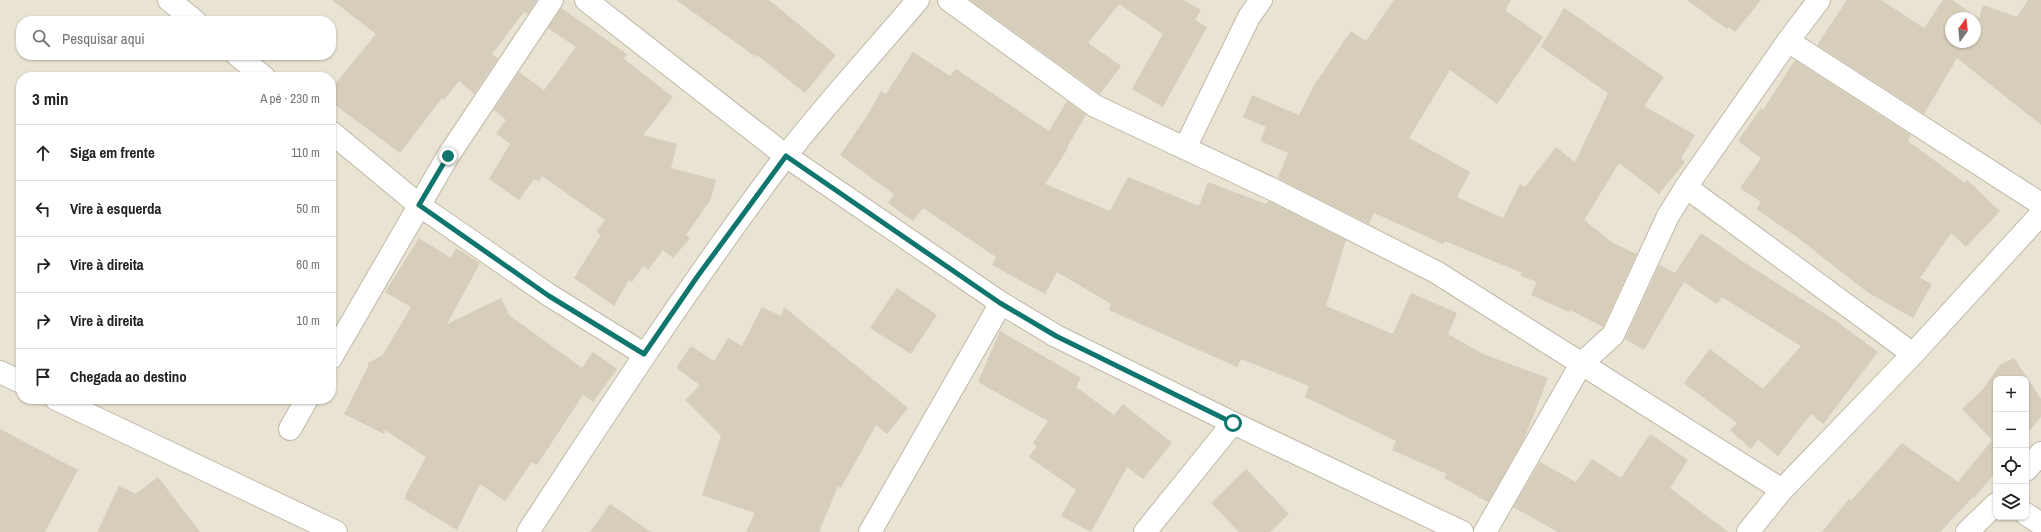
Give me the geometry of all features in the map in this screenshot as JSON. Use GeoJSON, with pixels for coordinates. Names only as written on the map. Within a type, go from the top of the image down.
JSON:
{"type":"FeatureCollection","features":[{"type":"Feature","properties":{"kind":"street"},"geometry":{"type":"LineString","coordinates":[[169,0],[189,16]]}},
{"type":"Feature","properties":{"kind":"street"},"geometry":{"type":"LineString","coordinates":[[336,349],[448,156],[552,0]]}},
{"type":"Feature","properties":{"kind":"street"},"geometry":{"type":"LineString","coordinates":[[586,0],[786,156],[1000,303],[1056,336],[1452,530]]}},
{"type":"Feature","properties":{"kind":"street"},"geometry":{"type":"LineString","coordinates":[[528,532],[644,354],[697,277],[786,156],[918,0]]}},
{"type":"Feature","properties":{"kind":"street"},"geometry":{"type":"LineString","coordinates":[[949,0],[1095,106],[1274,190],[1436,272],[1782,490]]}},
{"type":"Feature","properties":{"kind":"street"},"geometry":{"type":"LineString","coordinates":[[1185,148],[1249,17],[1261,0]]}},
{"type":"Feature","properties":{"kind":"street"},"geometry":{"type":"LineString","coordinates":[[1485,532],[1581,364],[1613,335],[1668,216],[1686,187],[1788,41],[1819,0]]}},
{"type":"Feature","properties":{"kind":"street"},"geometry":{"type":"LineString","coordinates":[[1788,41],[2041,204]]}},
{"type":"Feature","properties":{"kind":"street"},"geometry":{"type":"LineString","coordinates":[[243,60],[258,72]]}},
{"type":"Feature","properties":{"kind":"street"},"geometry":{"type":"LineString","coordinates":[[336,136],[419,205],[549,296],[644,354]]}},
{"type":"Feature","properties":{"kind":"street"},"geometry":{"type":"LineString","coordinates":[[1686,187],[1913,354]]}},
{"type":"Feature","properties":{"kind":"street"},"geometry":{"type":"LineString","coordinates":[[1748,532],[1782,490],[1913,354],[2041,214]]}},
{"type":"Feature","properties":{"kind":"street"},"geometry":{"type":"LineString","coordinates":[[870,532],[1000,303]]}},
{"type":"Feature","properties":{"kind":"street"},"geometry":{"type":"LineString","coordinates":[[0,372],[16,380]]}},
{"type":"Feature","properties":{"kind":"street"},"geometry":{"type":"LineString","coordinates":[[67,404],[336,532]]}},
{"type":"Feature","properties":{"kind":"street"},"geometry":{"type":"LineString","coordinates":[[290,429],[304,404]]}},
{"type":"Feature","properties":{"kind":"street"},"geometry":{"type":"LineString","coordinates":[[1145,532],[1233,423]]}},
{"type":"Feature","properties":{"kind":"street"},"geometry":{"type":"LineString","coordinates":[[2029,467],[2041,453]]}},
{"type":"Feature","properties":{"kind":"street"},"geometry":{"type":"LineString","coordinates":[[1967,532],[1993,507]]}},
{"type":"Feature","properties":{"kind":"street"},"geometry":{"type":"LineString","coordinates":[[2029,516],[2041,524]]}},
{"type":"Feature","properties":{"kind":"shaded area"},"geometry":{"type":"Polygon","coordinates":[[[0,0],[2041,0],[2041,532],[0,532],[0,0]]]}},
{"type":"Feature","properties":{"kind":"building"},"geometry":{"type":"Polygon","coordinates":[[[332,0],[537,0],[528,14],[524,12],[492,54],[498,58],[474,94],[459,81],[444,100],[442,98],[400,153],[336,106],[336,83],[376,34],[332,0]]]}},
{"type":"Feature","properties":{"kind":"building"},"geometry":{"type":"Polygon","coordinates":[[[676,0],[769,0],[836,55],[805,93],[757,55],[756,57],[676,0]]]}},
{"type":"Feature","properties":{"kind":"building"},"geometry":{"type":"Polygon","coordinates":[[[970,0],[1183,0],[1201,10],[1195,20],[1207,27],[1163,107],[1132,89],[1163,34],[1119,4],[1088,43],[1121,66],[1100,94],[970,0]]]}},
{"type":"Feature","properties":{"kind":"building"},"geometry":{"type":"Polygon","coordinates":[[[1394,0],[1511,0],[1505,10],[1543,37],[1497,104],[1450,70],[1409,138],[1470,172],[1457,197],[1503,218],[1520,184],[1525,187],[1556,147],[1575,162],[1608,93],[1541,47],[1564,8],[1664,77],[1644,106],[1695,135],[1681,158],[1685,162],[1659,194],[1619,163],[1584,220],[1613,243],[1637,254],[1603,327],[1570,310],[1569,312],[1531,295],[1537,282],[1521,276],[1522,273],[1445,241],[1443,244],[1374,213],[1369,224],[1278,178],[1288,153],[1260,141],[1266,127],[1243,117],[1252,95],[1299,115],[1313,87],[1351,31],[1366,41],[1394,0]]]}},
{"type":"Feature","properties":{"kind":"building"},"geometry":{"type":"Polygon","coordinates":[[[1687,0],[1761,0],[1735,32],[1729,27],[1727,29],[1687,0]]]}},
{"type":"Feature","properties":{"kind":"building"},"geometry":{"type":"Polygon","coordinates":[[[1847,0],[1881,0],[1924,28],[1943,0],[1952,0],[1970,12],[1945,12],[1945,48],[1981,48],[1981,12],[1983,5],[2017,17],[2028,0],[2041,0],[2041,125],[1957,58],[1924,114],[1817,45],[1847,0]]]}},
{"type":"Feature","properties":{"kind":"building"},"geometry":{"type":"Polygon","coordinates":[[[561,8],[627,54],[624,59],[673,97],[643,135],[677,144],[671,168],[716,180],[711,199],[686,235],[690,238],[673,258],[663,250],[648,270],[643,266],[632,282],[629,280],[614,306],[574,278],[601,235],[596,232],[605,220],[542,176],[539,182],[534,179],[519,200],[489,179],[510,144],[496,133],[506,120],[494,110],[519,72],[544,90],[576,47],[548,28],[561,8]]]}},
{"type":"Feature","properties":{"kind":"building"},"geometry":{"type":"Polygon","coordinates":[[[913,52],[950,76],[956,69],[1049,131],[1067,101],[1086,115],[1067,147],[1068,148],[1045,184],[1110,211],[1128,177],[1199,206],[1208,182],[1266,204],[1268,201],[1346,240],[1326,306],[1393,334],[1411,293],[1457,313],[1448,334],[1483,354],[1548,378],[1524,439],[1488,502],[1444,478],[1447,474],[1392,450],[1396,441],[1305,397],[1309,386],[1241,359],[1237,367],[1109,310],[1111,304],[1057,272],[1045,294],[992,265],[996,257],[923,208],[913,221],[888,203],[894,194],[840,155],[867,116],[881,91],[886,94],[913,52]]]}},
{"type":"Feature","properties":{"kind":"building"},"geometry":{"type":"Polygon","coordinates":[[[1795,60],[1911,135],[1908,141],[1965,183],[1967,180],[2000,211],[1966,247],[1951,233],[1920,278],[1932,284],[1913,318],[1867,292],[1797,237],[1756,209],[1761,202],[1740,188],[1761,158],[1738,141],[1761,108],[1763,110],[1795,60]]]}},
{"type":"Feature","properties":{"kind":"building"},"geometry":{"type":"Polygon","coordinates":[[[1701,233],[1836,321],[1878,352],[1823,424],[1811,414],[1778,456],[1758,440],[1751,449],[1730,430],[1737,423],[1684,383],[1710,349],[1763,389],[1801,346],[1722,297],[1717,304],[1684,282],[1644,350],[1625,339],[1659,265],[1675,273],[1701,233]]]}},
{"type":"Feature","properties":{"kind":"building"},"geometry":{"type":"Polygon","coordinates":[[[419,238],[451,258],[456,248],[480,263],[447,324],[501,298],[509,315],[582,368],[593,352],[617,369],[593,402],[583,395],[537,465],[532,462],[505,501],[480,484],[457,530],[404,498],[426,457],[385,430],[384,434],[344,414],[368,367],[368,363],[383,355],[411,307],[385,292],[419,238]]]}},
{"type":"Feature","properties":{"kind":"building"},"geometry":{"type":"Polygon","coordinates":[[[897,288],[937,315],[911,354],[870,328],[897,288]]]}},
{"type":"Feature","properties":{"kind":"building"},"geometry":{"type":"Polygon","coordinates":[[[762,307],[781,316],[784,307],[908,408],[887,434],[876,425],[841,488],[838,486],[819,532],[746,532],[755,513],[702,495],[721,436],[685,400],[700,385],[676,368],[691,346],[714,361],[728,338],[742,346],[762,307]]]}},
{"type":"Feature","properties":{"kind":"building"},"geometry":{"type":"Polygon","coordinates":[[[1000,331],[1081,378],[1076,387],[1114,415],[1123,404],[1172,443],[1143,479],[1127,467],[1091,532],[1061,516],[1076,490],[1029,457],[1037,446],[1033,443],[1048,421],[978,382],[1000,331]]]}},
{"type":"Feature","properties":{"kind":"building"},"geometry":{"type":"Polygon","coordinates":[[[2014,358],[2026,376],[1993,376],[1993,476],[1974,498],[1973,497],[1940,532],[1822,532],[1849,499],[1851,501],[1902,443],[1958,482],[1992,440],[1962,409],[1983,389],[2000,365],[2014,358]]]}},
{"type":"Feature","properties":{"kind":"building"},"geometry":{"type":"Polygon","coordinates":[[[2029,381],[2041,399],[2041,417],[2029,431],[2029,381]]]}},
{"type":"Feature","properties":{"kind":"building"},"geometry":{"type":"Polygon","coordinates":[[[0,429],[78,470],[45,532],[0,532],[0,429]]]}},
{"type":"Feature","properties":{"kind":"building"},"geometry":{"type":"Polygon","coordinates":[[[1650,434],[1688,460],[1670,488],[1728,532],[1558,532],[1513,507],[1540,462],[1576,482],[1592,459],[1621,478],[1650,434]]]}},
{"type":"Feature","properties":{"kind":"building"},"geometry":{"type":"Polygon","coordinates":[[[1246,469],[1289,514],[1270,532],[1239,532],[1211,503],[1246,469]]]}},
{"type":"Feature","properties":{"kind":"building"},"geometry":{"type":"Polygon","coordinates":[[[158,477],[200,532],[97,532],[119,486],[136,494],[158,477]]]}},
{"type":"Feature","properties":{"kind":"building"},"geometry":{"type":"Polygon","coordinates":[[[610,504],[651,532],[590,532],[610,504]]]}},
{"type":"Feature","properties":{"kind":"route"},"geometry":{"type":"LineString","coordinates":[[448,156],[419,205],[549,296],[644,354],[697,277],[786,156],[1000,303],[1056,336],[1233,423]]}}]}
